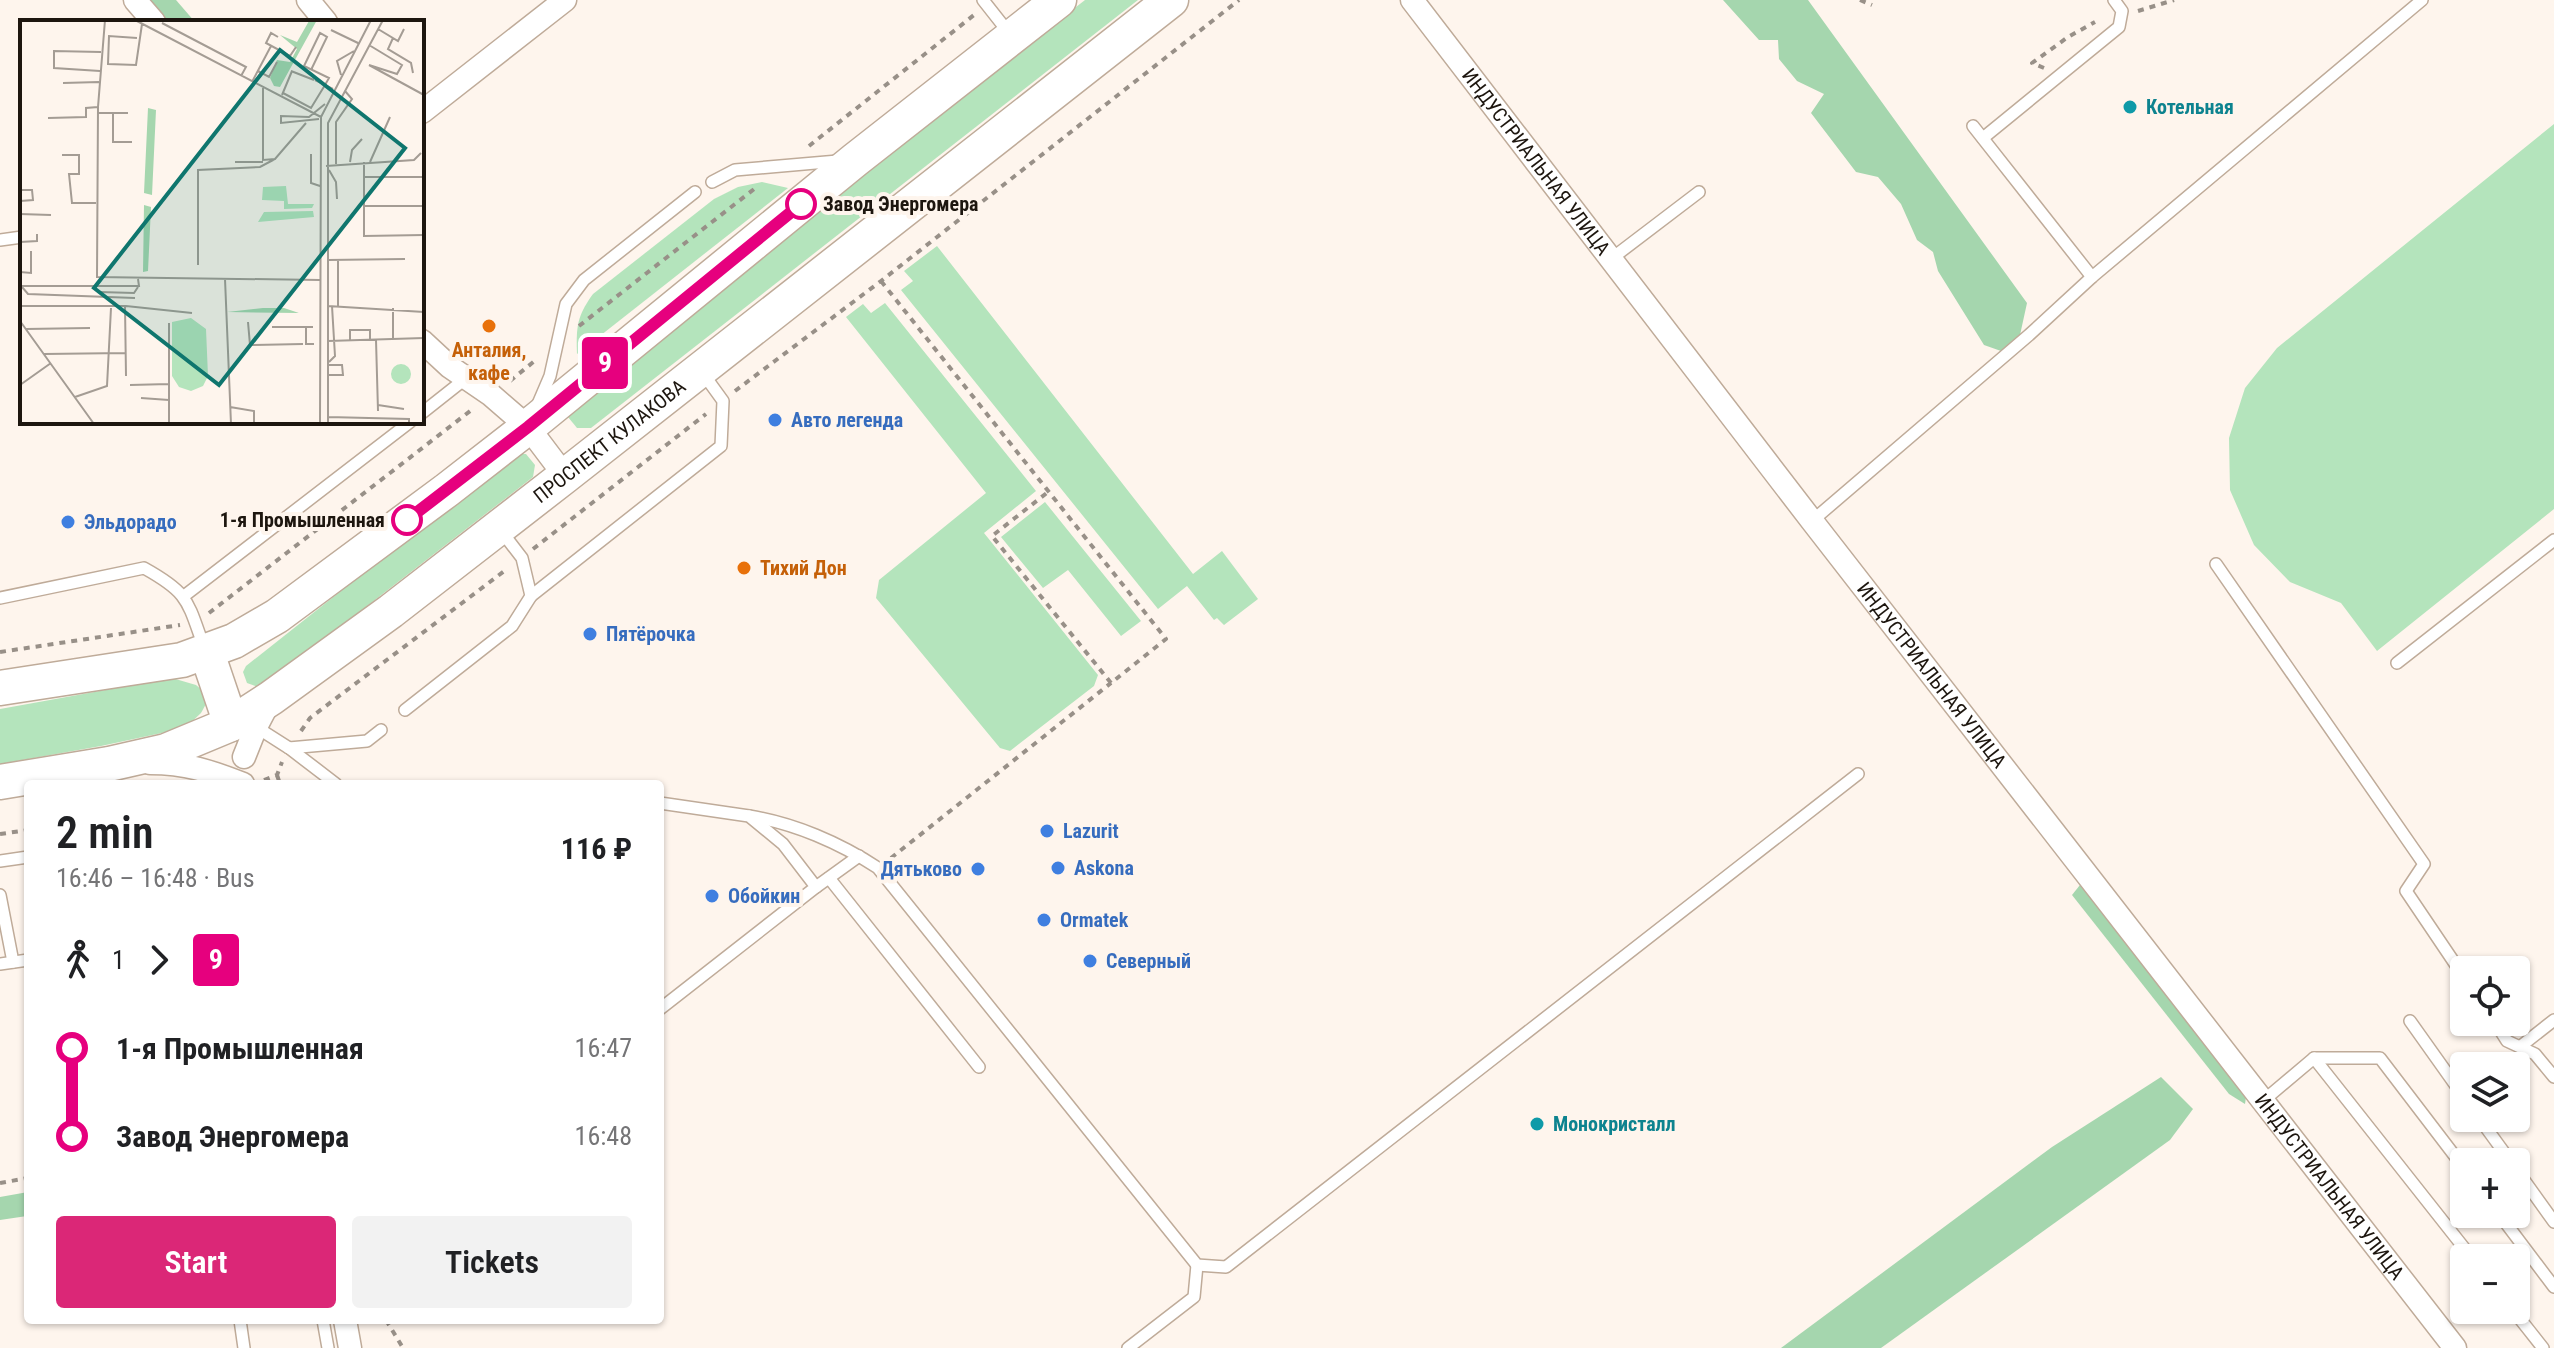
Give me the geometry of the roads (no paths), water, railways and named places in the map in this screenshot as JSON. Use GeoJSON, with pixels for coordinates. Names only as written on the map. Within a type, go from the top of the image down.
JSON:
{"type":"FeatureCollection","features":[{"type":"Feature","properties":{"kind":"main road"},"geometry":{"type":"LineString","coordinates":[[201,638],[234,641],[291,607],[528,427],[855,160],[1059,0]]}},
{"type":"Feature","properties":{"kind":"main road","name":"ПРОСПЕКТ КУЛАКОВА"},"geometry":{"type":"LineString","coordinates":[[0,782],[166,751],[253,716],[565,476],[1171,0]]}},
{"type":"Feature","properties":{"kind":"main road"},"geometry":{"type":"LineString","coordinates":[[0,688],[182,660],[201,638]]}},
{"type":"Feature","properties":{"kind":"main road"},"geometry":{"type":"LineString","coordinates":[[201,638],[253,716]]}},
{"type":"Feature","properties":{"kind":"street"},"geometry":{"type":"LineString","coordinates":[[135,0],[152,20]]}},
{"type":"Feature","properties":{"kind":"street"},"geometry":{"type":"LineString","coordinates":[[308,0],[324,20]]}},
{"type":"Feature","properties":{"kind":"street"},"geometry":{"type":"LineString","coordinates":[[424,110],[565,0]]}},
{"type":"Feature","properties":{"kind":"street","name":"ИНДУСТРИАЛЬНАЯ УЛИЦА"},"geometry":{"type":"LineString","coordinates":[[1412,0],[1812,521],[2455,1348]]}},
{"type":"Feature","properties":{"kind":"street"},"geometry":{"type":"LineString","coordinates":[[424,343],[528,427],[565,476]]}},
{"type":"Feature","properties":{"kind":"street"},"geometry":{"type":"LineString","coordinates":[[246,780],[244,757],[253,716]]}},
{"type":"Feature","properties":{"kind":"street"},"geometry":{"type":"LineString","coordinates":[[109,764],[171,763],[201,768],[235,780]]}},
{"type":"Feature","properties":{"kind":"street"},"geometry":{"type":"LineString","coordinates":[[201,768],[218,780]]}},
{"type":"Feature","properties":{"kind":"street"},"geometry":{"type":"LineString","coordinates":[[346,1324],[350,1348]]}},
{"type":"Feature","properties":{"kind":"lane"},"geometry":{"type":"LineString","coordinates":[[1983,138],[2119,27],[2122,11],[2114,0]]}},
{"type":"Feature","properties":{"kind":"lane"},"geometry":{"type":"LineString","coordinates":[[1812,521],[2092,277],[2422,0]]}},
{"type":"Feature","properties":{"kind":"lane"},"geometry":{"type":"LineString","coordinates":[[985,2],[1012,37]]}},
{"type":"Feature","properties":{"kind":"lane"},"geometry":{"type":"LineString","coordinates":[[1973,126],[2092,277]]}},
{"type":"Feature","properties":{"kind":"lane"},"geometry":{"type":"LineString","coordinates":[[712,182],[735,170],[855,160]]}},
{"type":"Feature","properties":{"kind":"lane"},"geometry":{"type":"LineString","coordinates":[[528,427],[550,376],[566,304],[584,280],[695,192]]}},
{"type":"Feature","properties":{"kind":"lane"},"geometry":{"type":"LineString","coordinates":[[1611,259],[1699,192]]}},
{"type":"Feature","properties":{"kind":"lane"},"geometry":{"type":"LineString","coordinates":[[0,240],[20,237]]}},
{"type":"Feature","properties":{"kind":"lane"},"geometry":{"type":"LineString","coordinates":[[405,710],[512,626],[531,596],[721,446],[723,401],[700,369]]}},
{"type":"Feature","properties":{"kind":"lane"},"geometry":{"type":"LineString","coordinates":[[424,411],[465,379]]}},
{"type":"Feature","properties":{"kind":"lane"},"geometry":{"type":"LineString","coordinates":[[184,596],[407,424]]}},
{"type":"Feature","properties":{"kind":"lane"},"geometry":{"type":"LineString","coordinates":[[498,527],[522,558],[531,596]]}},
{"type":"Feature","properties":{"kind":"lane"},"geometry":{"type":"LineString","coordinates":[[2397,663],[2554,540]]}},
{"type":"Feature","properties":{"kind":"lane"},"geometry":{"type":"LineString","coordinates":[[2216,564],[2424,864],[2406,891],[2450,956]]}},
{"type":"Feature","properties":{"kind":"lane"},"geometry":{"type":"LineString","coordinates":[[0,598],[144,568],[171,583],[184,596],[201,638]]}},
{"type":"Feature","properties":{"kind":"lane"},"geometry":{"type":"LineString","coordinates":[[253,716],[331,780]]}},
{"type":"Feature","properties":{"kind":"lane"},"geometry":{"type":"LineString","coordinates":[[289,748],[367,741],[381,730]]}},
{"type":"Feature","properties":{"kind":"lane"},"geometry":{"type":"LineString","coordinates":[[1197,1265],[1226,1267],[1858,774]]}},
{"type":"Feature","properties":{"kind":"lane"},"geometry":{"type":"LineString","coordinates":[[664,804],[768,819],[828,840],[878,868],[1197,1265],[1194,1297],[1128,1348]]}},
{"type":"Feature","properties":{"kind":"lane"},"geometry":{"type":"LineString","coordinates":[[749,816],[783,844],[816,887]]}},
{"type":"Feature","properties":{"kind":"lane"},"geometry":{"type":"LineString","coordinates":[[664,1006],[859,856]]}},
{"type":"Feature","properties":{"kind":"lane"},"geometry":{"type":"LineString","coordinates":[[0,861],[24,858]]}},
{"type":"Feature","properties":{"kind":"lane"},"geometry":{"type":"LineString","coordinates":[[829,878],[979,1067]]}},
{"type":"Feature","properties":{"kind":"lane"},"geometry":{"type":"LineString","coordinates":[[0,895],[6,963]]}},
{"type":"Feature","properties":{"kind":"lane"},"geometry":{"type":"LineString","coordinates":[[2521,1046],[2554,1020]]}},
{"type":"Feature","properties":{"kind":"lane"},"geometry":{"type":"LineString","coordinates":[[2410,1021],[2450,1077]]}},
{"type":"Feature","properties":{"kind":"lane"},"geometry":{"type":"LineString","coordinates":[[2504,1036],[2507,1041],[2535,1054],[2554,1077]]}},
{"type":"Feature","properties":{"kind":"lane"},"geometry":{"type":"LineString","coordinates":[[2263,1101],[2314,1058],[2380,1058],[2450,1150]]}},
{"type":"Feature","properties":{"kind":"lane"},"geometry":{"type":"LineString","coordinates":[[2314,1058],[2461,1244]]}},
{"type":"Feature","properties":{"kind":"lane"},"geometry":{"type":"LineString","coordinates":[[2530,1189],[2554,1222]]}},
{"type":"Feature","properties":{"kind":"lane"},"geometry":{"type":"LineString","coordinates":[[2510,1228],[2554,1287]]}},
{"type":"Feature","properties":{"kind":"lane"},"geometry":{"type":"LineString","coordinates":[[241,1324],[244,1348]]}},
{"type":"Feature","properties":{"kind":"lane"},"geometry":{"type":"LineString","coordinates":[[324,1324],[328,1348]]}},
{"type":"Feature","properties":{"kind":"lane"},"geometry":{"type":"LineString","coordinates":[[2524,1324],[2543,1348]]}},
{"type":"Feature","properties":{"kind":"place","name":"Котельная"},"geometry":{"type":"Point","coordinates":[2130,107]}},
{"type":"Feature","properties":{"kind":"place","name":"Завод Энергомера"},"geometry":{"type":"Point","coordinates":[801,204]}},
{"type":"Feature","properties":{"kind":"place","name":"Анталия, кафе"},"geometry":{"type":"Point","coordinates":[489,326]}},
{"type":"Feature","properties":{"kind":"place","name":"Авто легенда"},"geometry":{"type":"Point","coordinates":[775,420]}},
{"type":"Feature","properties":{"kind":"place","name":"1-я Промышленная"},"geometry":{"type":"Point","coordinates":[407,520]}},
{"type":"Feature","properties":{"kind":"place","name":"Эльдорадо"},"geometry":{"type":"Point","coordinates":[68,522]}},
{"type":"Feature","properties":{"kind":"place","name":"Тихий Дон"},"geometry":{"type":"Point","coordinates":[744,568]}},
{"type":"Feature","properties":{"kind":"place","name":"Пятёрочка"},"geometry":{"type":"Point","coordinates":[590,634]}},
{"type":"Feature","properties":{"kind":"place","name":"Lazurit"},"geometry":{"type":"Point","coordinates":[1047,831]}},
{"type":"Feature","properties":{"kind":"place","name":"Askona"},"geometry":{"type":"Point","coordinates":[1058,868]}},
{"type":"Feature","properties":{"kind":"place","name":"Дятьково"},"geometry":{"type":"Point","coordinates":[978,869]}},
{"type":"Feature","properties":{"kind":"place","name":"Обойкин"},"geometry":{"type":"Point","coordinates":[712,896]}},
{"type":"Feature","properties":{"kind":"place","name":"Ormatek"},"geometry":{"type":"Point","coordinates":[1044,920]}},
{"type":"Feature","properties":{"kind":"place","name":"Северный"},"geometry":{"type":"Point","coordinates":[1090,961]}},
{"type":"Feature","properties":{"kind":"place","name":"Монокристалл"},"geometry":{"type":"Point","coordinates":[1537,1124]}}]}
